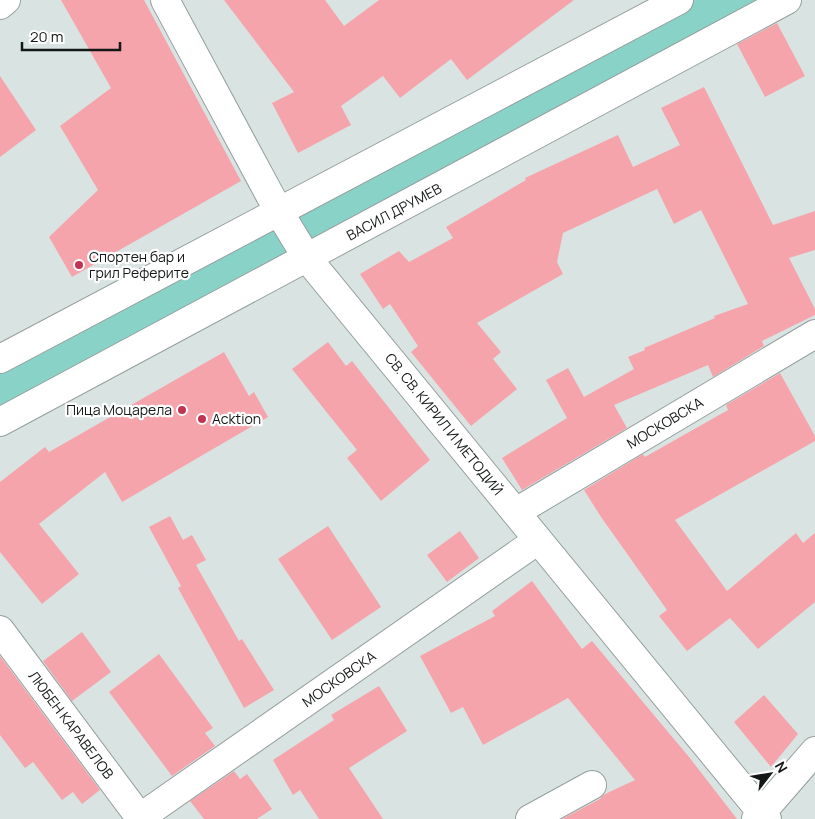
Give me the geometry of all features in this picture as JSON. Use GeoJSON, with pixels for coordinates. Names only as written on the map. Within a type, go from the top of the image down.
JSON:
{"type":"FeatureCollection","features":[{"type":"Feature","properties":{"kind":"street"},"geometry":{"type":"LineString","coordinates":[[0,5],[6,0]]}},
{"type":"Feature","properties":{"kind":"street","name":"СВ. СВ. КИРИЛ И МЕТОДИЙ"},"geometry":{"type":"LineString","coordinates":[[164,0],[279,212],[307,258],[516,512],[761,817]]}},
{"type":"Feature","properties":{"kind":"street"},"geometry":{"type":"LineString","coordinates":[[0,359],[679,0]]}},
{"type":"Feature","properties":{"kind":"street","name":"ВАСИЛ ДРУМЕВ"},"geometry":{"type":"LineString","coordinates":[[0,422],[787,0]]}},
{"type":"Feature","properties":{"kind":"street","name":"МОСКОВСКА"},"geometry":{"type":"LineString","coordinates":[[516,512],[815,334]]}},
{"type":"Feature","properties":{"kind":"street","name":"МОСКОВСКА"},"geometry":{"type":"LineString","coordinates":[[140,819],[538,540]]}},
{"type":"Feature","properties":{"kind":"street","name":"ЛЮБЕН КАРАВЕЛОВ"},"geometry":{"type":"LineString","coordinates":[[0,630],[140,819]]}},
{"type":"Feature","properties":{"kind":"street"},"geometry":{"type":"LineString","coordinates":[[761,817],[815,751]]}},
{"type":"Feature","properties":{"kind":"street"},"geometry":{"type":"LineString","coordinates":[[530,819],[592,784]]}},
{"type":"Feature","properties":{"kind":"shaded area"},"geometry":{"type":"Polygon","coordinates":[[[679,0],[787,0],[0,422],[0,359],[679,0]]]}},
{"type":"Feature","properties":{"kind":"building"},"geometry":{"type":"Polygon","coordinates":[[[61,0],[144,0],[241,181],[72,277],[49,237],[98,190],[60,126],[111,88],[61,0]]]}},
{"type":"Feature","properties":{"kind":"building"},"geometry":{"type":"Polygon","coordinates":[[[224,0],[325,0],[344,26],[379,0],[574,0],[467,80],[451,59],[400,98],[383,76],[341,106],[351,125],[298,153],[272,103],[294,92],[224,0]]]}},
{"type":"Feature","properties":{"kind":"building"},"geometry":{"type":"Polygon","coordinates":[[[777,23],[805,76],[765,97],[737,44],[777,23]]]}},
{"type":"Feature","properties":{"kind":"building"},"geometry":{"type":"Polygon","coordinates":[[[0,76],[36,130],[0,157],[0,76]]]}},
{"type":"Feature","properties":{"kind":"building"},"geometry":{"type":"Polygon","coordinates":[[[704,87],[773,225],[815,211],[815,250],[789,258],[815,309],[815,315],[762,341],[764,346],[713,377],[708,365],[614,405],[627,428],[522,490],[502,458],[567,418],[546,380],[568,368],[584,397],[634,369],[628,357],[645,350],[644,348],[715,318],[714,316],[748,304],[701,210],[674,224],[657,189],[563,233],[557,262],[563,274],[477,323],[501,352],[493,359],[517,389],[471,426],[411,352],[418,346],[390,304],[383,309],[360,274],[399,251],[409,262],[453,238],[446,227],[526,180],[525,178],[618,135],[633,167],[680,145],[661,108],[704,87]]]}},
{"type":"Feature","properties":{"kind":"building"},"geometry":{"type":"Polygon","coordinates":[[[328,342],[346,366],[352,361],[430,460],[381,501],[347,458],[357,450],[292,369],[328,342]]]}},
{"type":"Feature","properties":{"kind":"building"},"geometry":{"type":"Polygon","coordinates":[[[224,352],[249,396],[254,392],[268,417],[122,502],[105,472],[39,524],[79,574],[42,604],[0,552],[0,482],[45,447],[49,452],[224,352]]]}},
{"type":"Feature","properties":{"kind":"building"},"geometry":{"type":"Polygon","coordinates":[[[780,373],[815,436],[815,441],[675,520],[727,591],[796,533],[803,543],[815,533],[815,602],[758,649],[730,618],[687,651],[659,616],[667,610],[584,490],[643,454],[645,457],[728,410],[726,405],[780,373]]]}},
{"type":"Feature","properties":{"kind":"building"},"geometry":{"type":"Polygon","coordinates":[[[170,516],[183,540],[192,535],[206,560],[196,565],[239,641],[242,639],[274,690],[244,708],[178,588],[181,586],[149,527],[170,516]]]}},
{"type":"Feature","properties":{"kind":"building"},"geometry":{"type":"Polygon","coordinates":[[[328,526],[381,607],[332,640],[278,559],[328,526]]]}},
{"type":"Feature","properties":{"kind":"building"},"geometry":{"type":"Polygon","coordinates":[[[460,531],[479,558],[447,582],[427,555],[460,531]]]}},
{"type":"Feature","properties":{"kind":"building"},"geometry":{"type":"Polygon","coordinates":[[[532,581],[582,649],[592,641],[689,757],[737,819],[562,819],[600,799],[603,795],[635,780],[568,698],[483,745],[463,707],[451,713],[420,656],[495,616],[492,611],[532,581]]]}},
{"type":"Feature","properties":{"kind":"building"},"geometry":{"type":"Polygon","coordinates":[[[82,632],[111,672],[72,701],[43,661],[82,632]]]}},
{"type":"Feature","properties":{"kind":"building"},"geometry":{"type":"Polygon","coordinates":[[[159,654],[213,728],[205,733],[215,746],[172,776],[109,692],[159,654]]]}},
{"type":"Feature","properties":{"kind":"building"},"geometry":{"type":"Polygon","coordinates":[[[0,656],[100,790],[82,804],[73,792],[62,800],[33,762],[25,768],[0,735],[0,656]]]}},
{"type":"Feature","properties":{"kind":"building"},"geometry":{"type":"Polygon","coordinates":[[[379,686],[407,731],[349,768],[383,819],[319,819],[300,790],[293,795],[273,760],[334,720],[331,715],[379,686]]]}},
{"type":"Feature","properties":{"kind":"building"},"geometry":{"type":"Polygon","coordinates":[[[764,695],[798,734],[771,767],[734,722],[764,695]]]}},
{"type":"Feature","properties":{"kind":"building"},"geometry":{"type":"Polygon","coordinates":[[[234,771],[240,779],[247,774],[272,809],[257,819],[204,819],[190,801],[234,771]]]}},
{"type":"Feature","properties":{"kind":"place","name":"Спортен бар и грил Реферите"},"geometry":{"type":"Point","coordinates":[79,265]}},
{"type":"Feature","properties":{"kind":"place","name":"Пица Моцарела"},"geometry":{"type":"Point","coordinates":[182,410]}},
{"type":"Feature","properties":{"kind":"place","name":"Acktion"},"geometry":{"type":"Point","coordinates":[202,419]}}]}
